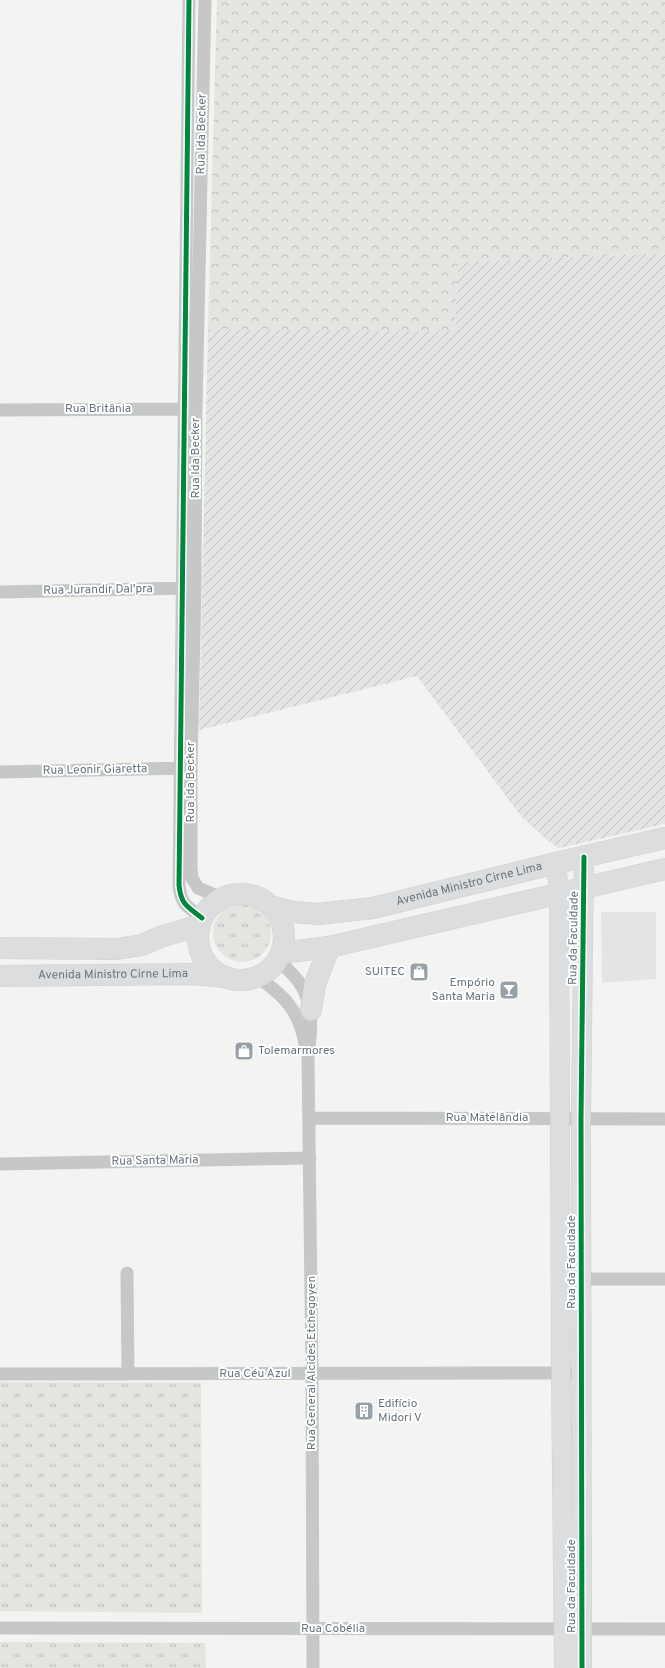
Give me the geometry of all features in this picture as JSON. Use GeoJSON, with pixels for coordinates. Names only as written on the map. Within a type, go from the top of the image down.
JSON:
{"type":"FeatureCollection","features":[{"type":"Feature","properties":{"kind":"main road","name":"Avenida Ministro Cirne Lima"},"geometry":{"type":"LineString","coordinates":[[273,907],[294,912],[318,914],[348,912],[373,908],[665,838]]}},
{"type":"Feature","properties":{"kind":"main road"},"geometry":{"type":"LineString","coordinates":[[279,956],[329,947],[665,869]]}},
{"type":"Feature","properties":{"kind":"main road"},"geometry":{"type":"LineString","coordinates":[[240,894],[258,897],[273,907],[279,917],[283,929],[284,941],[279,956],[269,970],[257,977],[242,980],[226,977],[212,969],[203,956],[198,941],[201,922],[210,906],[222,898],[240,894]]}},
{"type":"Feature","properties":{"kind":"main road"},"geometry":{"type":"LineString","coordinates":[[0,948],[117,949],[142,945],[201,922]]}},
{"type":"Feature","properties":{"kind":"main road"},"geometry":{"type":"LineString","coordinates":[[311,1010],[315,984],[329,947]]}},
{"type":"Feature","properties":{"kind":"main road","name":"Avenida Ministro Cirne Lima"},"geometry":{"type":"LineString","coordinates":[[0,976],[193,974],[226,977]]}},
{"type":"Feature","properties":{"kind":"street"},"geometry":{"type":"LineString","coordinates":[[189,0],[190,409],[182,588],[185,768],[178,885],[180,896],[184,903],[201,922]]}},
{"type":"Feature","properties":{"kind":"street","name":"Rua Ida Becker"},"geometry":{"type":"LineString","coordinates":[[205,0],[190,409],[195,588],[185,768],[192,878],[198,888],[222,898]]}},
{"type":"Feature","properties":{"kind":"street","name":"Rua Britânia"},"geometry":{"type":"LineString","coordinates":[[0,410],[190,409]]}},
{"type":"Feature","properties":{"kind":"street","name":"Rua Jurandir Dal'pra"},"geometry":{"type":"LineString","coordinates":[[0,592],[195,588]]}},
{"type":"Feature","properties":{"kind":"street","name":"Rua Leonir Giaretta"},"geometry":{"type":"LineString","coordinates":[[0,772],[185,768]]}},
{"type":"Feature","properties":{"kind":"street","name":"Rua da Faculdade"},"geometry":{"type":"LineString","coordinates":[[564,1668],[573,1629],[581,1373],[581,1119],[584,857]]}},
{"type":"Feature","properties":{"kind":"street","name":"Rua da Faculdade"},"geometry":{"type":"LineString","coordinates":[[556,863],[559,893],[561,1373],[573,1629],[582,1668]]}},
{"type":"Feature","properties":{"kind":"street","name":"Rua General Alcides Etchegoyen"},"geometry":{"type":"LineString","coordinates":[[279,956],[299,983],[311,1010],[311,1034],[308,1057],[308,1118],[310,1158],[312,1374],[313,1668]]}},
{"type":"Feature","properties":{"kind":"street","name":"Rua General Alcides Etchegoyen"},"geometry":{"type":"LineString","coordinates":[[257,977],[272,987],[290,1005],[302,1029],[308,1057]]}},
{"type":"Feature","properties":{"kind":"street","name":"Rua Matelândia"},"geometry":{"type":"LineString","coordinates":[[308,1118],[665,1119]]}},
{"type":"Feature","properties":{"kind":"street","name":"Rua Santa Maria"},"geometry":{"type":"LineString","coordinates":[[0,1164],[310,1158]]}},
{"type":"Feature","properties":{"kind":"street"},"geometry":{"type":"LineString","coordinates":[[127,1273],[128,1374]]}},
{"type":"Feature","properties":{"kind":"street"},"geometry":{"type":"LineString","coordinates":[[560,1279],[665,1279]]}},
{"type":"Feature","properties":{"kind":"street","name":"Rua Céu Azul"},"geometry":{"type":"LineString","coordinates":[[0,1374],[581,1373]]}},
{"type":"Feature","properties":{"kind":"street","name":"Rua Cobélia"},"geometry":{"type":"LineString","coordinates":[[0,1628],[665,1630]]}},
{"type":"Feature","properties":{"kind":"shaded area"},"geometry":{"type":"Polygon","coordinates":[[[665,253],[665,824],[559,848],[547,840],[520,815],[417,676],[199,730],[208,329],[455,331],[458,262],[665,253]]]}},
{"type":"Feature","properties":{"kind":"shaded area"},"geometry":{"type":"Polygon","coordinates":[[[601,912],[656,912],[656,979],[602,983],[601,912]]]}},
{"type":"Feature","properties":{"kind":"green space"},"geometry":{"type":"Polygon","coordinates":[[[217,0],[665,0],[665,253],[458,262],[455,331],[208,329],[217,0]]]}},
{"type":"Feature","properties":{"kind":"green space"},"geometry":{"type":"Polygon","coordinates":[[[236,904],[248,904],[258,908],[267,917],[271,927],[271,939],[263,954],[248,962],[236,962],[226,958],[217,949],[213,939],[213,927],[217,917],[226,908],[236,904]]]}},
{"type":"Feature","properties":{"kind":"green space"},"geometry":{"type":"Polygon","coordinates":[[[0,1382],[201,1383],[202,1613],[0,1611],[0,1382]]]}},
{"type":"Feature","properties":{"kind":"green space"},"geometry":{"type":"Polygon","coordinates":[[[0,1642],[205,1643],[206,1668],[0,1668],[0,1642]]]}},
{"type":"Feature","properties":{"kind":"cycle path"},"geometry":{"type":"LineString","coordinates":[[189,0],[179,885],[183,901],[189,908],[202,918]]}},
{"type":"Feature","properties":{"kind":"cycle path"},"geometry":{"type":"LineString","coordinates":[[582,1668],[581,1119],[584,857]]}},
{"type":"Feature","properties":{"kind":"place","name":"SUITEC"},"geometry":{"type":"Point","coordinates":[419,972]}},
{"type":"Feature","properties":{"kind":"place","name":"Empório Santa Maria"},"geometry":{"type":"Point","coordinates":[509,990]}},
{"type":"Feature","properties":{"kind":"place","name":"Tolemarmores"},"geometry":{"type":"Point","coordinates":[244,1051]}},
{"type":"Feature","properties":{"kind":"place","name":"Edifício Midori V"},"geometry":{"type":"Point","coordinates":[364,1411]}}]}
